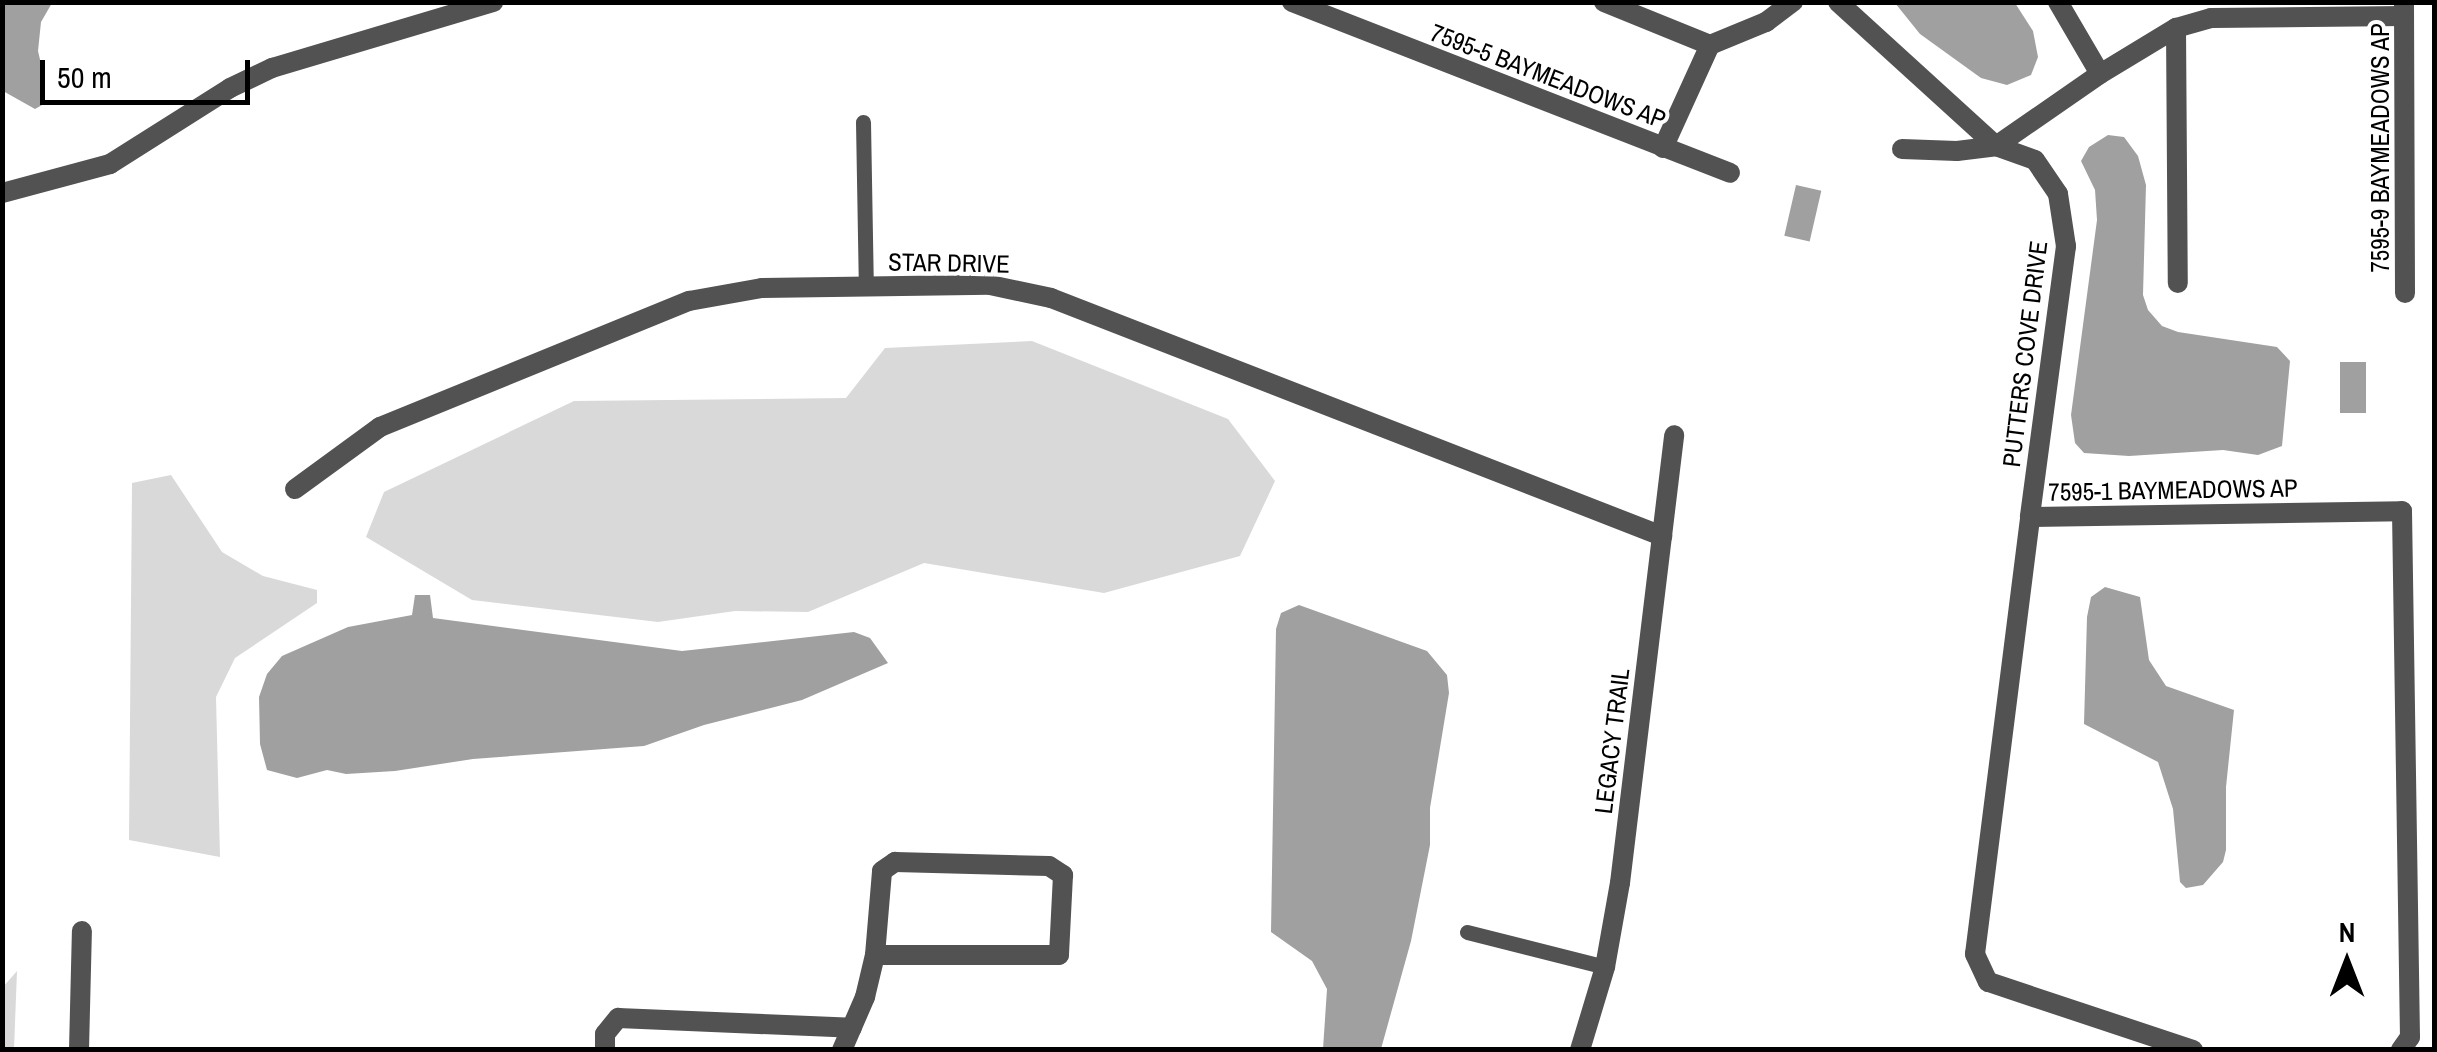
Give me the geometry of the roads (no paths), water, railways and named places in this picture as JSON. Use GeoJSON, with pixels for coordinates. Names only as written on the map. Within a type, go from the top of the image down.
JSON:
{"type":"FeatureCollection","features":[{"type":"Feature","properties":{"kind":"street"},"geometry":{"type":"LineString","coordinates":[[2,193],[110,164],[230,88],[272,68],[493,2]]}},
{"type":"Feature","properties":{"kind":"street","name":"7595-5 BAYMEADOWS AP"},"geometry":{"type":"LineString","coordinates":[[1292,2],[1730,173]]}},
{"type":"Feature","properties":{"kind":"street"},"geometry":{"type":"LineString","coordinates":[[1604,2],[1710,45]]}},
{"type":"Feature","properties":{"kind":"street"},"geometry":{"type":"LineString","coordinates":[[1663,148],[1710,45],[1766,22],[1793,2]]}},
{"type":"Feature","properties":{"kind":"street","name":"PUTTERS COVE DRIVE"},"geometry":{"type":"LineString","coordinates":[[1838,2],[1996,146],[2035,160],[2058,194],[2066,246],[2030,518]]}},
{"type":"Feature","properties":{"kind":"street"},"geometry":{"type":"LineString","coordinates":[[2058,2],[2100,74]]}},
{"type":"Feature","properties":{"kind":"street"},"geometry":{"type":"LineString","coordinates":[[1902,148],[1957,151],[1996,146],[2100,74],[2176,28],[2211,18],[2404,9]]}},
{"type":"Feature","properties":{"kind":"street","name":"7595-9 BAYMEADOWS AP"},"geometry":{"type":"LineString","coordinates":[[2404,9],[2405,293]]}},
{"type":"Feature","properties":{"kind":"street"},"geometry":{"type":"LineString","coordinates":[[2176,28],[2178,283]]}},
{"type":"Feature","properties":{"kind":"street","name":"STAR DRIVE"},"geometry":{"type":"LineString","coordinates":[[295,488],[380,426],[689,301],[762,288],[990,285],[1051,298],[1662,536]]}},
{"type":"Feature","properties":{"kind":"street","name":"LEGACY TRAIL"},"geometry":{"type":"LineString","coordinates":[[1580,1050],[1605,966],[1620,882],[1674,435]]}},
{"type":"Feature","properties":{"kind":"street","name":"7595-1 BAYMEADOWS AP"},"geometry":{"type":"LineString","coordinates":[[2193,1050],[1988,982],[1975,954],[2030,518],[2402,512],[2410,1037],[2401,1050]]}},
{"type":"Feature","properties":{"kind":"street"},"geometry":{"type":"LineString","coordinates":[[842,1050],[875,955],[882,872],[895,862],[1048,866],[1063,875],[1064,924],[1059,955],[875,955]]}},
{"type":"Feature","properties":{"kind":"street"},"geometry":{"type":"LineString","coordinates":[[78,1050],[82,931]]}},
{"type":"Feature","properties":{"kind":"street"},"geometry":{"type":"LineString","coordinates":[[604,1050],[605,1034],[618,1018],[852,1028]]}},
{"type":"Feature","properties":{"kind":"lane"},"geometry":{"type":"LineString","coordinates":[[863,122],[866,287]]}},
{"type":"Feature","properties":{"kind":"lane"},"geometry":{"type":"LineString","coordinates":[[1467,932],[1605,966]]}}]}
